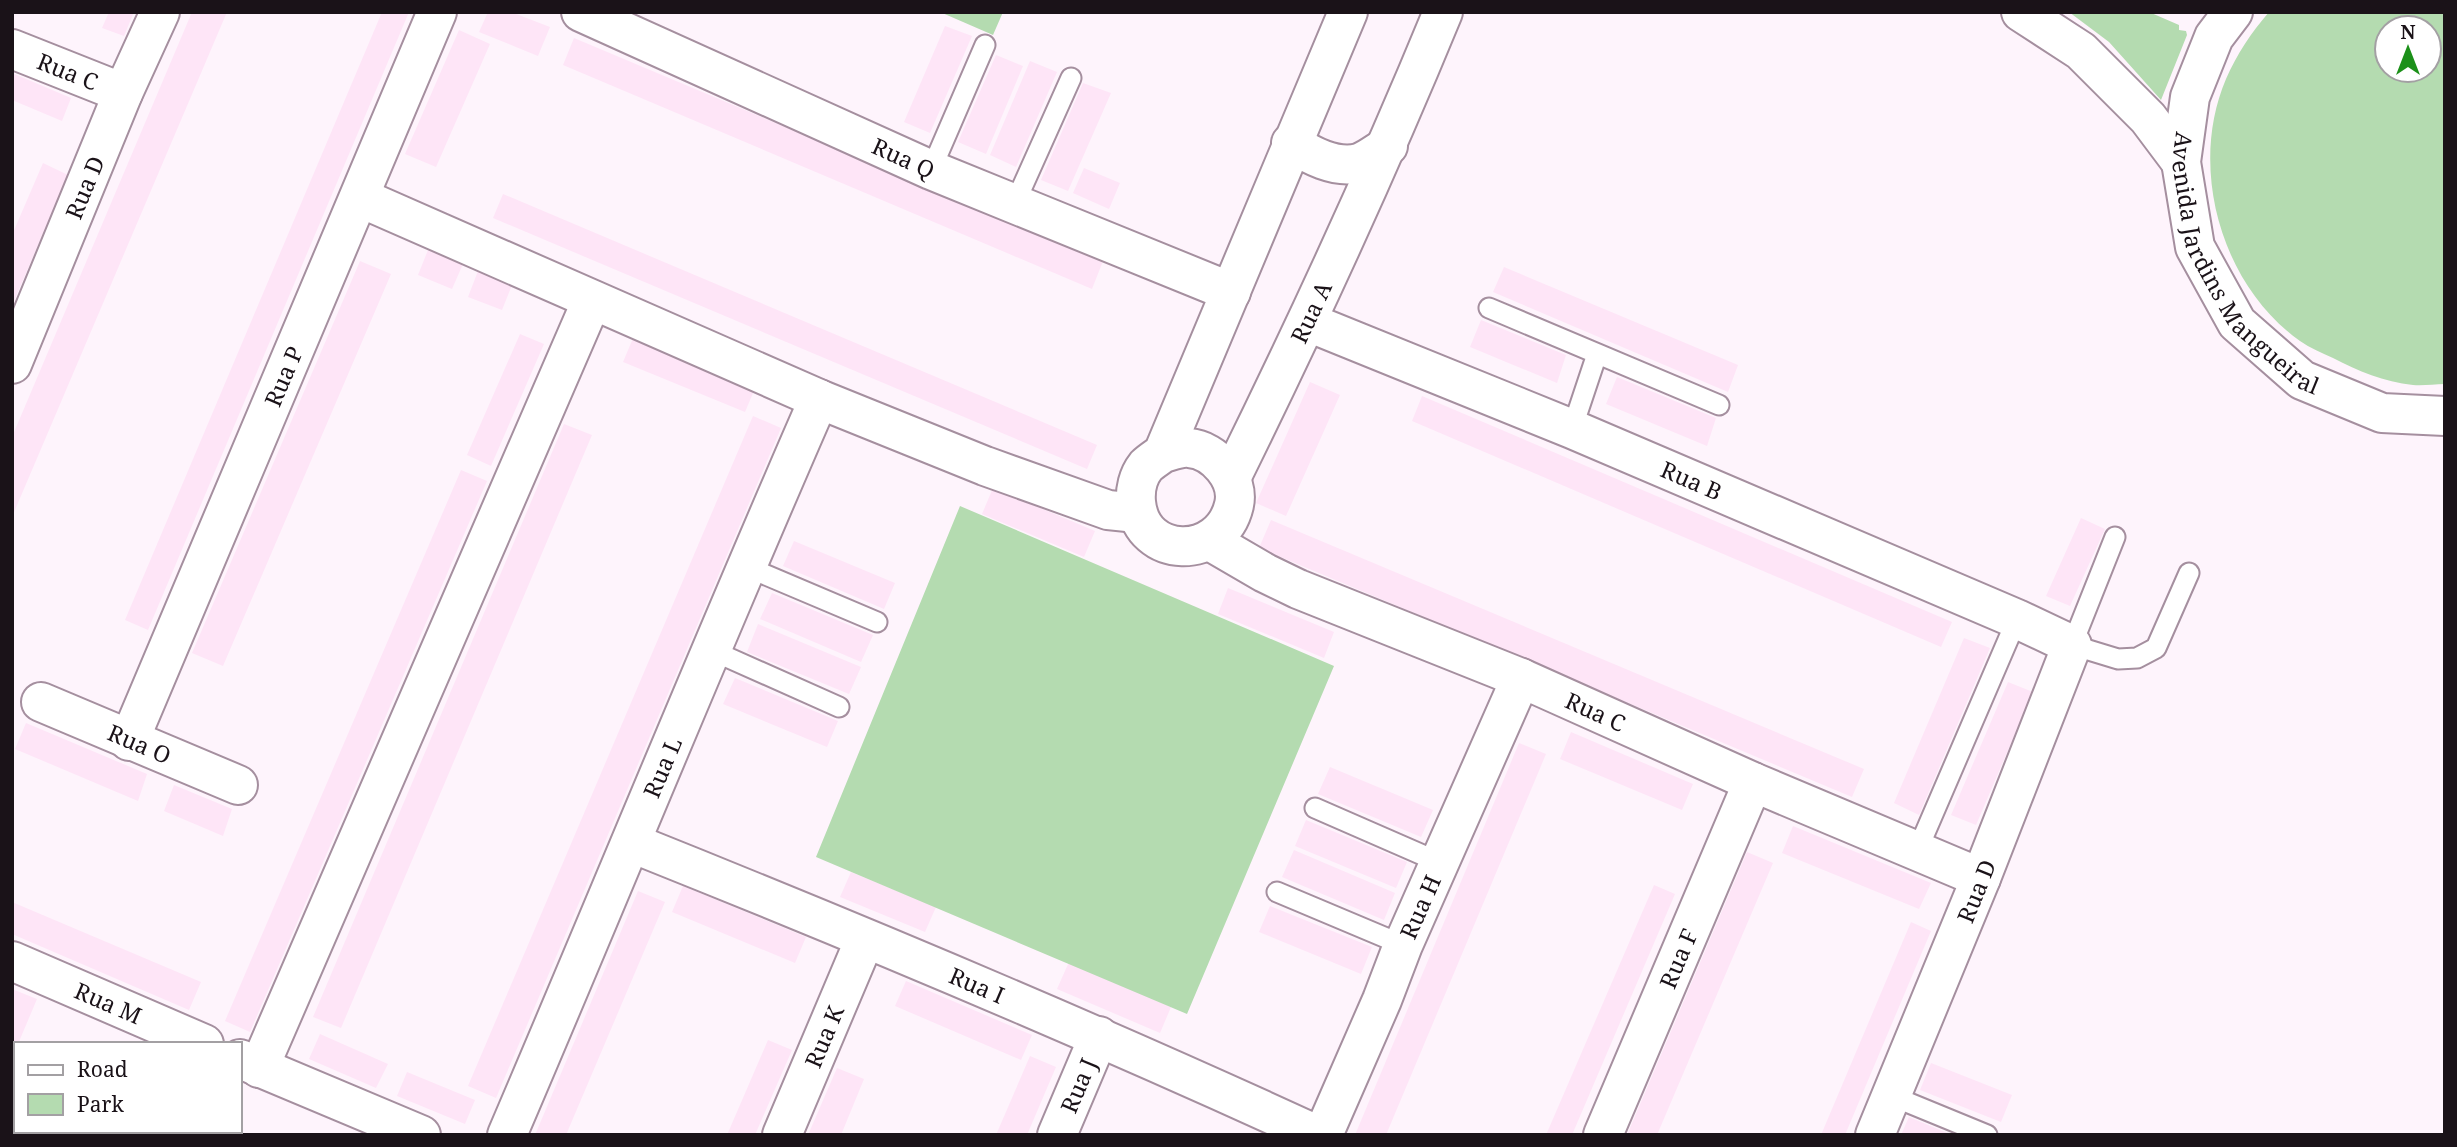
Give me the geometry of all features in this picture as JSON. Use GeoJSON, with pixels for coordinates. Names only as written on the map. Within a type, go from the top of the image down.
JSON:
{"type":"FeatureCollection","features":[{"type":"Feature","properties":{"kind":"street","name":"Rua D"},"geometry":{"type":"LineString","coordinates":[[12,363],[123,93],[160,12]]}},
{"type":"Feature","properties":{"kind":"street","name":"Rua P"},"geometry":{"type":"LineString","coordinates":[[129,741],[361,198],[437,12]]}},
{"type":"Feature","properties":{"kind":"street","name":"Rua Q"},"geometry":{"type":"LineString","coordinates":[[581,12],[932,170],[1231,292]]}},
{"type":"Feature","properties":{"kind":"street"},"geometry":{"type":"LineString","coordinates":[[1210,541],[1186,548],[1162,542],[1147,530],[1137,513],[1135,489],[1145,468],[1163,453],[1348,12]]}},
{"type":"Feature","properties":{"kind":"street","name":"Rua A"},"geometry":{"type":"LineString","coordinates":[[1210,541],[1228,525],[1235,502],[1231,478],[1308,322],[1388,146],[1443,12]]}},
{"type":"Feature","properties":{"kind":"street"},"geometry":{"type":"LineString","coordinates":[[2021,12],[2081,51],[2148,118],[2181,162]]}},
{"type":"Feature","properties":{"kind":"street","name":"Avenida Jardins Mangueiral"},"geometry":{"type":"LineString","coordinates":[[2233,12],[2214,37],[2190,97],[2181,162],[2195,247],[2237,323],[2302,380],[2382,413],[2445,416]]}},
{"type":"Feature","properties":{"kind":"street","name":"Rua C"},"geometry":{"type":"LineString","coordinates":[[12,49],[123,93]]}},
{"type":"Feature","properties":{"kind":"street"},"geometry":{"type":"LineString","coordinates":[[1291,143],[1313,157],[1339,163],[1359,163],[1388,146]]}},
{"type":"Feature","properties":{"kind":"street"},"geometry":{"type":"LineString","coordinates":[[361,198],[819,399],[1072,498],[1108,510],[1137,513]]}},
{"type":"Feature","properties":{"kind":"street"},"geometry":{"type":"LineString","coordinates":[[414,1133],[250,1064],[592,300]]}},
{"type":"Feature","properties":{"kind":"street","name":"Rua B"},"geometry":{"type":"LineString","coordinates":[[1308,322],[1572,429],[2072,645]]}},
{"type":"Feature","properties":{"kind":"street","name":"Rua L"},"geometry":{"type":"LineString","coordinates":[[507,1135],[819,399]]}},
{"type":"Feature","properties":{"kind":"street"},"geometry":{"type":"LineString","coordinates":[[1163,453],[1189,448],[1202,452],[1214,457],[1231,478]]}},
{"type":"Feature","properties":{"kind":"street","name":"Rua C"},"geometry":{"type":"LineString","coordinates":[[1210,541],[1298,589],[1521,678],[1753,782],[1918,849],[1981,878]]}},
{"type":"Feature","properties":{"kind":"street","name":"Rua D"},"geometry":{"type":"LineString","coordinates":[[1875,1135],[1981,878],[2072,645]]}},
{"type":"Feature","properties":{"kind":"street","name":"Rua H"},"geometry":{"type":"LineString","coordinates":[[1323,1135],[1403,945],[1521,678]]}},
{"type":"Feature","properties":{"kind":"street","name":"Rua O"},"geometry":{"type":"LineString","coordinates":[[41,702],[238,785]]}},
{"type":"Feature","properties":{"kind":"street","name":"Rua F"},"geometry":{"type":"LineString","coordinates":[[1603,1135],[1753,782]]}},
{"type":"Feature","properties":{"kind":"street","name":"Rua I"},"geometry":{"type":"LineString","coordinates":[[632,843],[1099,1036],[1317,1135]]}},
{"type":"Feature","properties":{"kind":"street","name":"Rua K"},"geometry":{"type":"LineString","coordinates":[[782,1135],[865,939]]}},
{"type":"Feature","properties":{"kind":"street","name":"Rua M"},"geometry":{"type":"LineString","coordinates":[[12,961],[199,1042]]}},
{"type":"Feature","properties":{"kind":"street","name":"Rua J"},"geometry":{"type":"LineString","coordinates":[[1056,1135],[1099,1036]]}},
{"type":"Feature","properties":{"kind":"lane"},"geometry":{"type":"LineString","coordinates":[[932,170],[985,45]]}},
{"type":"Feature","properties":{"kind":"lane"},"geometry":{"type":"LineString","coordinates":[[1015,203],[1071,78]]}},
{"type":"Feature","properties":{"kind":"lane"},"geometry":{"type":"LineString","coordinates":[[1489,308],[1719,405]]}},
{"type":"Feature","properties":{"kind":"lane"},"geometry":{"type":"LineString","coordinates":[[1572,429],[1598,354]]}},
{"type":"Feature","properties":{"kind":"lane"},"geometry":{"type":"LineString","coordinates":[[2115,537],[2072,645],[2118,659],[2137,658],[2156,649],[2189,573]]}},
{"type":"Feature","properties":{"kind":"lane"},"geometry":{"type":"LineString","coordinates":[[747,567],[877,622]]}},
{"type":"Feature","properties":{"kind":"lane"},"geometry":{"type":"LineString","coordinates":[[1918,849],[2017,619]]}},
{"type":"Feature","properties":{"kind":"lane"},"geometry":{"type":"LineString","coordinates":[[711,650],[839,707]]}},
{"type":"Feature","properties":{"kind":"lane"},"geometry":{"type":"LineString","coordinates":[[1315,808],[1441,863]]}},
{"type":"Feature","properties":{"kind":"lane"},"geometry":{"type":"LineString","coordinates":[[1277,892],[1403,945]]}},
{"type":"Feature","properties":{"kind":"lane"},"geometry":{"type":"LineString","coordinates":[[1892,1096],[1987,1135]]}},
{"type":"Feature","properties":{"kind":"shaded area"},"geometry":{"type":"Polygon","coordinates":[[[109,12],[134,12],[124,36],[102,28],[109,12]]]}},
{"type":"Feature","properties":{"kind":"shaded area"},"geometry":{"type":"Polygon","coordinates":[[[192,12],[227,12],[12,517],[12,437],[192,12]]]}},
{"type":"Feature","properties":{"kind":"shaded area"},"geometry":{"type":"Polygon","coordinates":[[[382,12],[409,12],[148,630],[125,620],[382,12]]]}},
{"type":"Feature","properties":{"kind":"shaded area"},"geometry":{"type":"Polygon","coordinates":[[[488,12],[511,12],[550,27],[538,56],[479,32],[488,12]]]}},
{"type":"Feature","properties":{"kind":"shaded area"},"geometry":{"type":"Polygon","coordinates":[[[945,26],[972,36],[930,133],[904,122],[945,26]]]}},
{"type":"Feature","properties":{"kind":"shaded area"},"geometry":{"type":"Polygon","coordinates":[[[459,30],[490,44],[436,167],[405,154],[459,30]]]}},
{"type":"Feature","properties":{"kind":"shaded area"},"geometry":{"type":"Polygon","coordinates":[[[574,38],[1103,261],[1092,289],[563,65],[574,38]]]}},
{"type":"Feature","properties":{"kind":"shaded area"},"geometry":{"type":"Polygon","coordinates":[[[996,55],[1023,66],[986,154],[958,142],[996,55]]]}},
{"type":"Feature","properties":{"kind":"shaded area"},"geometry":{"type":"Polygon","coordinates":[[[1030,61],[1057,72],[1016,167],[990,155],[1030,61]]]}},
{"type":"Feature","properties":{"kind":"shaded area"},"geometry":{"type":"Polygon","coordinates":[[[12,73],[71,98],[62,121],[12,100],[12,73]]]}},
{"type":"Feature","properties":{"kind":"shaded area"},"geometry":{"type":"Polygon","coordinates":[[[1083,83],[1111,93],[1068,191],[1041,180],[1083,83]]]}},
{"type":"Feature","properties":{"kind":"shaded area"},"geometry":{"type":"Polygon","coordinates":[[[43,163],[68,175],[12,306],[12,235],[43,163]]]}},
{"type":"Feature","properties":{"kind":"shaded area"},"geometry":{"type":"Polygon","coordinates":[[[1084,168],[1120,183],[1109,209],[1073,193],[1084,168]]]}},
{"type":"Feature","properties":{"kind":"shaded area"},"geometry":{"type":"Polygon","coordinates":[[[503,194],[1097,445],[1087,469],[493,218],[503,194]]]}},
{"type":"Feature","properties":{"kind":"shaded area"},"geometry":{"type":"Polygon","coordinates":[[[428,250],[463,264],[452,289],[418,275],[428,250]]]}},
{"type":"Feature","properties":{"kind":"shaded area"},"geometry":{"type":"Polygon","coordinates":[[[360,261],[391,274],[223,666],[192,653],[360,261]]]}},
{"type":"Feature","properties":{"kind":"shaded area"},"geometry":{"type":"Polygon","coordinates":[[[1504,267],[1738,365],[1728,392],[1493,292],[1504,267]]]}},
{"type":"Feature","properties":{"kind":"shaded area"},"geometry":{"type":"Polygon","coordinates":[[[478,271],[512,285],[502,310],[468,297],[478,271]]]}},
{"type":"Feature","properties":{"kind":"shaded area"},"geometry":{"type":"Polygon","coordinates":[[[1481,320],[1566,355],[1557,383],[1470,347],[1481,320]]]}},
{"type":"Feature","properties":{"kind":"shaded area"},"geometry":{"type":"Polygon","coordinates":[[[520,334],[544,344],[491,466],[467,455],[520,334]]]}},
{"type":"Feature","properties":{"kind":"shaded area"},"geometry":{"type":"Polygon","coordinates":[[[634,336],[756,386],[745,412],[623,362],[634,336]]]}},
{"type":"Feature","properties":{"kind":"shaded area"},"geometry":{"type":"Polygon","coordinates":[[[1617,377],[1716,418],[1707,446],[1606,404],[1617,377]]]}},
{"type":"Feature","properties":{"kind":"shaded area"},"geometry":{"type":"Polygon","coordinates":[[[1310,382],[1340,395],[1286,516],[1256,503],[1310,382]]]}},
{"type":"Feature","properties":{"kind":"shaded area"},"geometry":{"type":"Polygon","coordinates":[[[1422,396],[1952,622],[1941,647],[1412,421],[1422,396]]]}},
{"type":"Feature","properties":{"kind":"shaded area"},"geometry":{"type":"Polygon","coordinates":[[[753,416],[781,428],[496,1098],[468,1086],[753,416]]]}},
{"type":"Feature","properties":{"kind":"shaded area"},"geometry":{"type":"Polygon","coordinates":[[[564,424],[592,435],[341,1028],[313,1017],[564,424]]]}},
{"type":"Feature","properties":{"kind":"shaded area"},"geometry":{"type":"Polygon","coordinates":[[[461,470],[487,481],[250,1032],[225,1021],[461,470]]]}},
{"type":"Feature","properties":{"kind":"shaded area"},"geometry":{"type":"Polygon","coordinates":[[[993,488],[1095,531],[1084,557],[982,514],[993,488]]]}},
{"type":"Feature","properties":{"kind":"shaded area"},"geometry":{"type":"Polygon","coordinates":[[[2081,518],[2105,529],[2070,606],[2046,596],[2081,518]]]}},
{"type":"Feature","properties":{"kind":"shaded area"},"geometry":{"type":"Polygon","coordinates":[[[1271,520],[1864,769],[1852,797],[1259,548],[1271,520]]]}},
{"type":"Feature","properties":{"kind":"shaded area"},"geometry":{"type":"Polygon","coordinates":[[[794,541],[895,583],[884,609],[783,566],[794,541]]]}},
{"type":"Feature","properties":{"kind":"shaded area"},"geometry":{"type":"Polygon","coordinates":[[[1228,588],[1334,632],[1324,658],[1218,614],[1228,588]]]}},
{"type":"Feature","properties":{"kind":"shaded area"},"geometry":{"type":"Polygon","coordinates":[[[772,593],[873,635],[861,662],[760,619],[772,593]]]}},
{"type":"Feature","properties":{"kind":"shaded area"},"geometry":{"type":"Polygon","coordinates":[[[758,624],[861,667],[849,694],[747,652],[758,624]]]}},
{"type":"Feature","properties":{"kind":"shaded area"},"geometry":{"type":"Polygon","coordinates":[[[1964,638],[1990,648],[1919,815],[1894,803],[1964,638]]]}},
{"type":"Feature","properties":{"kind":"shaded area"},"geometry":{"type":"Polygon","coordinates":[[[735,678],[838,721],[827,747],[723,704],[735,678]]]}},
{"type":"Feature","properties":{"kind":"shaded area"},"geometry":{"type":"Polygon","coordinates":[[[2008,682],[2033,692],[1976,825],[1951,815],[2008,682]]]}},
{"type":"Feature","properties":{"kind":"shaded area"},"geometry":{"type":"Polygon","coordinates":[[[26,723],[147,774],[138,801],[15,749],[26,723]]]}},
{"type":"Feature","properties":{"kind":"shaded area"},"geometry":{"type":"Polygon","coordinates":[[[1571,732],[1693,784],[1682,810],[1560,759],[1571,732]]]}},
{"type":"Feature","properties":{"kind":"shaded area"},"geometry":{"type":"Polygon","coordinates":[[[1519,743],[1546,754],[1386,1135],[1355,1135],[1519,743]]]}},
{"type":"Feature","properties":{"kind":"shaded area"},"geometry":{"type":"Polygon","coordinates":[[[1330,767],[1433,810],[1421,837],[1318,794],[1330,767]]]}},
{"type":"Feature","properties":{"kind":"shaded area"},"geometry":{"type":"Polygon","coordinates":[[[174,785],[232,809],[223,836],[164,811],[174,785]]]}},
{"type":"Feature","properties":{"kind":"shaded area"},"geometry":{"type":"Polygon","coordinates":[[[1306,820],[1407,862],[1396,888],[1295,846],[1306,820]]]}},
{"type":"Feature","properties":{"kind":"shaded area"},"geometry":{"type":"Polygon","coordinates":[[[1793,826],[1931,883],[1919,909],[1782,853],[1793,826]]]}},
{"type":"Feature","properties":{"kind":"shaded area"},"geometry":{"type":"Polygon","coordinates":[[[1294,850],[1395,893],[1384,920],[1282,877],[1294,850]]]}},
{"type":"Feature","properties":{"kind":"shaded area"},"geometry":{"type":"Polygon","coordinates":[[[1747,852],[1773,863],[1657,1135],[1627,1135],[1747,852]]]}},
{"type":"Feature","properties":{"kind":"shaded area"},"geometry":{"type":"Polygon","coordinates":[[[851,872],[936,907],[925,932],[840,897],[851,872]]]}},
{"type":"Feature","properties":{"kind":"shaded area"},"geometry":{"type":"Polygon","coordinates":[[[1654,885],[1675,894],[1572,1135],[1546,1135],[1654,885]]]}},
{"type":"Feature","properties":{"kind":"shaded area"},"geometry":{"type":"Polygon","coordinates":[[[683,886],[806,937],[795,963],[672,912],[683,886]]]}},
{"type":"Feature","properties":{"kind":"shaded area"},"geometry":{"type":"Polygon","coordinates":[[[638,891],[665,902],[566,1135],[535,1135],[638,891]]]}},
{"type":"Feature","properties":{"kind":"shaded area"},"geometry":{"type":"Polygon","coordinates":[[[12,902],[201,982],[189,1010],[12,934],[12,902]]]}},
{"type":"Feature","properties":{"kind":"shaded area"},"geometry":{"type":"Polygon","coordinates":[[[1270,906],[1372,947],[1361,974],[1259,932],[1270,906]]]}},
{"type":"Feature","properties":{"kind":"shaded area"},"geometry":{"type":"Polygon","coordinates":[[[1911,922],[1931,931],[1845,1135],[1821,1135],[1911,922]]]}},
{"type":"Feature","properties":{"kind":"shaded area"},"geometry":{"type":"Polygon","coordinates":[[[1069,962],[1171,1007],[1160,1033],[1057,989],[1069,962]]]}},
{"type":"Feature","properties":{"kind":"shaded area"},"geometry":{"type":"Polygon","coordinates":[[[906,981],[1032,1035],[1021,1060],[895,1006],[906,981]]]}},
{"type":"Feature","properties":{"kind":"shaded area"},"geometry":{"type":"Polygon","coordinates":[[[12,989],[37,999],[19,1042],[14,1042],[12,1058],[12,989]]]}},
{"type":"Feature","properties":{"kind":"shaded area"},"geometry":{"type":"Polygon","coordinates":[[[320,1034],[388,1064],[376,1088],[309,1059],[320,1034]]]}},
{"type":"Feature","properties":{"kind":"shaded area"},"geometry":{"type":"Polygon","coordinates":[[[768,1040],[792,1050],[755,1135],[727,1135],[768,1040]]]}},
{"type":"Feature","properties":{"kind":"shaded area"},"geometry":{"type":"Polygon","coordinates":[[[1030,1056],[1056,1067],[1027,1135],[996,1135],[1030,1056]]]}},
{"type":"Feature","properties":{"kind":"shaded area"},"geometry":{"type":"Polygon","coordinates":[[[1931,1063],[2012,1095],[2001,1122],[1920,1090],[1931,1063]]]}},
{"type":"Feature","properties":{"kind":"shaded area"},"geometry":{"type":"Polygon","coordinates":[[[837,1068],[864,1079],[841,1135],[808,1135],[837,1068]]]}},
{"type":"Feature","properties":{"kind":"shaded area"},"geometry":{"type":"Polygon","coordinates":[[[407,1072],[475,1100],[465,1124],[397,1096],[407,1072]]]}},
{"type":"Feature","properties":{"kind":"shaded area"},"geometry":{"type":"Polygon","coordinates":[[[1909,1117],[1952,1135],[1901,1135],[1909,1117]]]}},
{"type":"Feature","properties":{"kind":"green space"},"geometry":{"type":"Polygon","coordinates":[[[940,12],[1003,12],[993,35],[940,12]]]}},
{"type":"Feature","properties":{"kind":"green space"},"geometry":{"type":"Polygon","coordinates":[[[2069,12],[2149,12],[2179,25],[2179,30],[2186,31],[2187,35],[2161,100],[2109,42],[2069,12]]]}},
{"type":"Feature","properties":{"kind":"green space"},"geometry":{"type":"Polygon","coordinates":[[[2269,12],[2445,12],[2445,384],[2413,385],[2382,379],[2316,350],[2304,344],[2273,317],[2250,289],[2232,257],[2219,222],[2212,186],[2210,150],[2215,114],[2226,79],[2245,44],[2269,12]]]}},
{"type":"Feature","properties":{"kind":"green space"},"geometry":{"type":"Polygon","coordinates":[[[960,506],[1334,666],[1187,1014],[816,857],[960,506]]]}}]}
